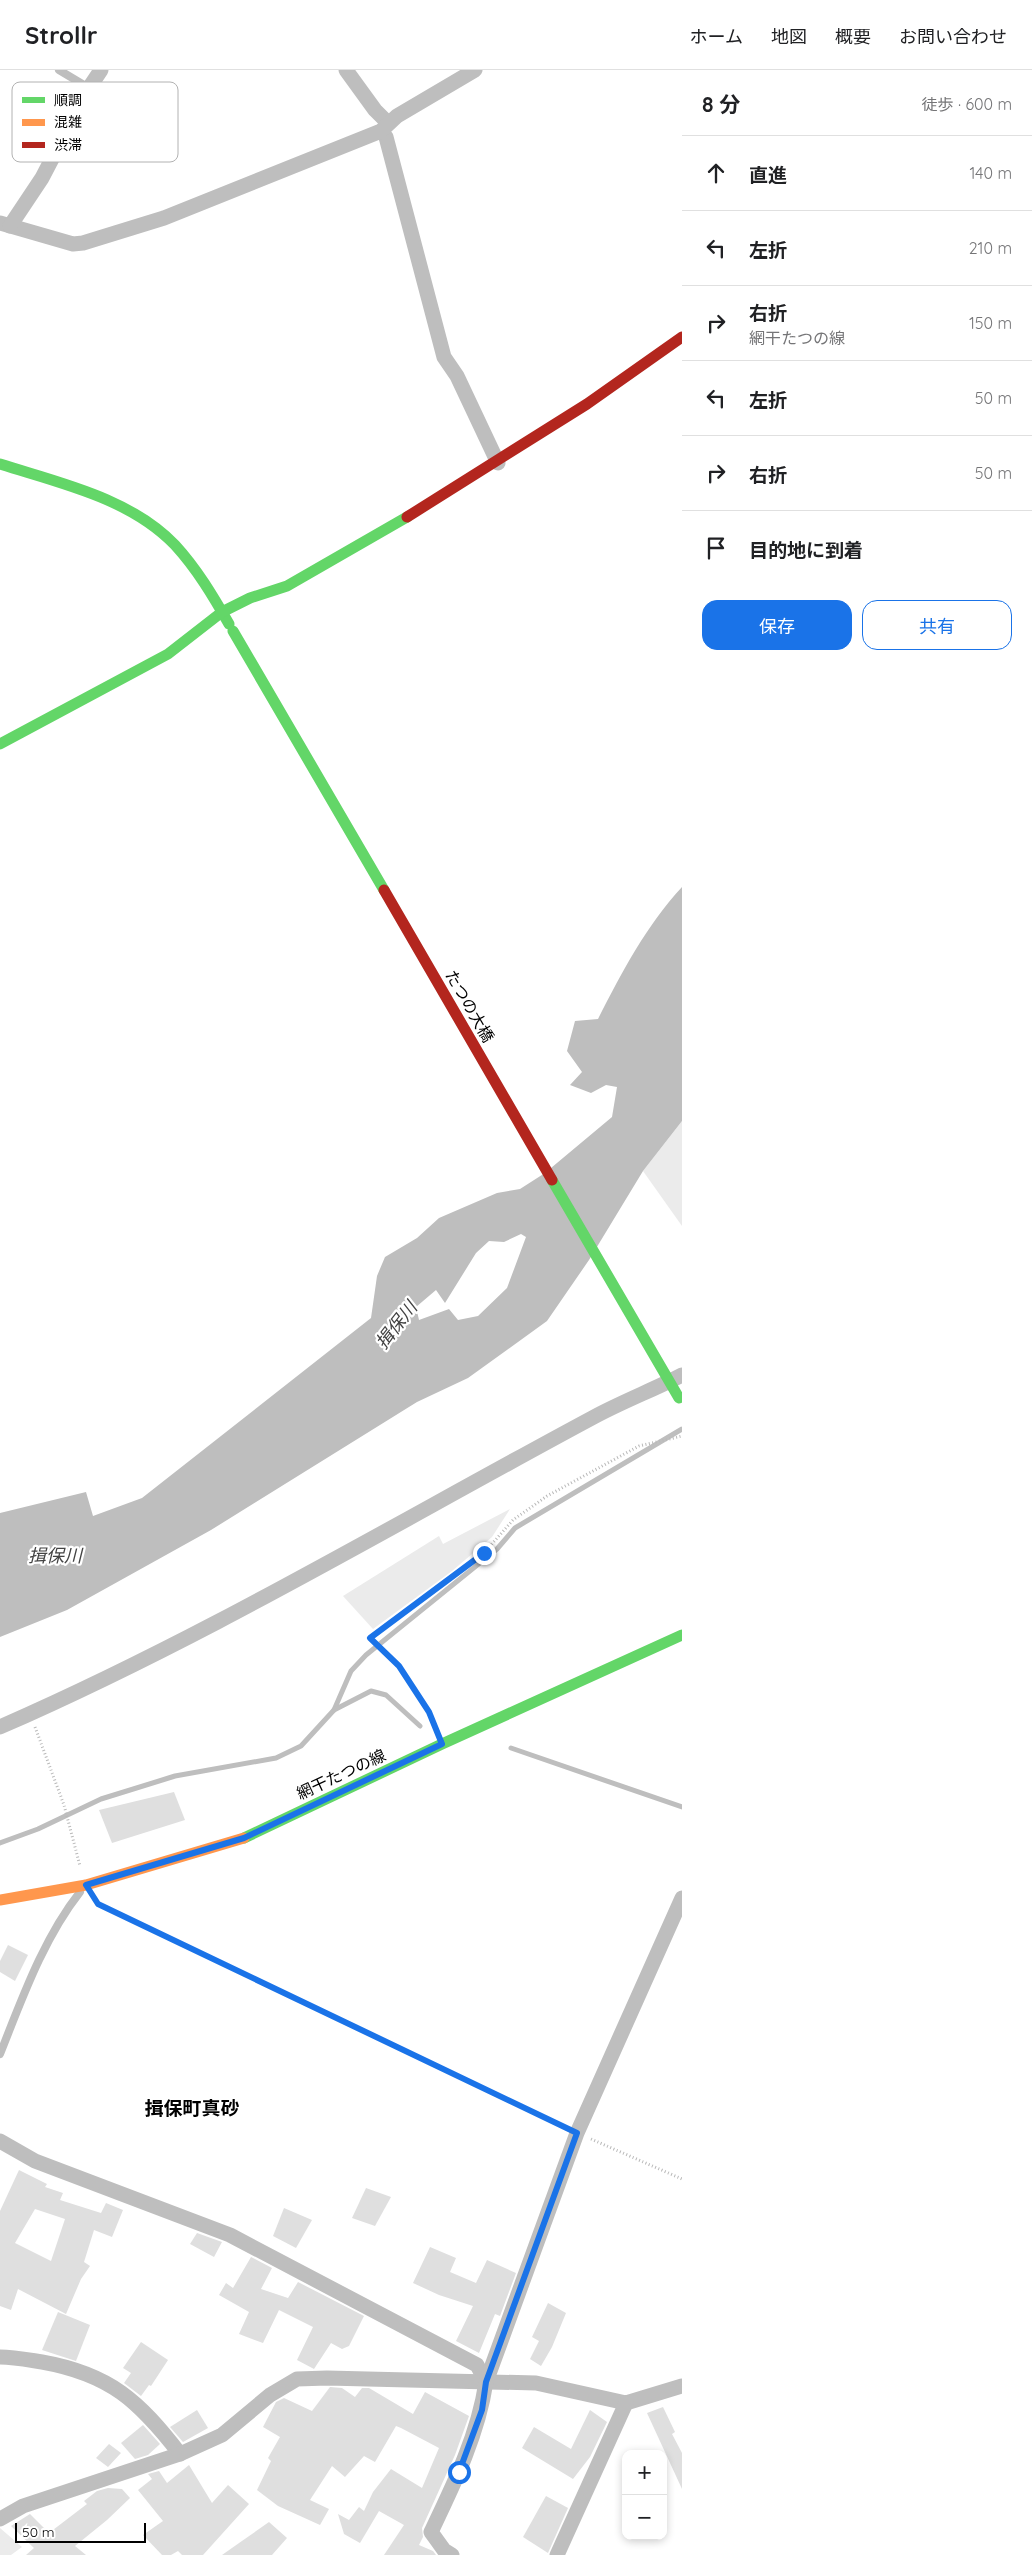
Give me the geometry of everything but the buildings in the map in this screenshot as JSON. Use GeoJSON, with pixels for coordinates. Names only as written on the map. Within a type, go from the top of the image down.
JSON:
{"type":"FeatureCollection","features":[{"type":"Feature","properties":{"kind":"street"},"geometry":{"type":"LineString","coordinates":[[93,82],[101,70]]}},
{"type":"Feature","properties":{"kind":"street"},"geometry":{"type":"LineString","coordinates":[[346,70],[385,127],[386,137],[444,357],[457,376],[498,462]]}},
{"type":"Feature","properties":{"kind":"street"},"geometry":{"type":"LineString","coordinates":[[50,162],[42,178],[5,225],[62,242],[84,243],[164,218],[385,127],[475,70]]}},
{"type":"Feature","properties":{"kind":"street"},"geometry":{"type":"LineString","coordinates":[[0,744],[168,654],[222,612],[250,598],[287,586],[498,462],[682,337]]}},
{"type":"Feature","properties":{"kind":"street","name":"たつの大橋"},"geometry":{"type":"LineString","coordinates":[[0,464],[81,490],[132,513],[164,535],[195,571],[222,612],[681,1400]]}},
{"type":"Feature","properties":{"kind":"street"},"geometry":{"type":"LineString","coordinates":[[0,1727],[275,1593],[593,1417],[682,1374]]}},
{"type":"Feature","properties":{"kind":"street","name":"網干たつの線"},"geometry":{"type":"LineString","coordinates":[[0,1900],[86,1885],[244,1838],[442,1744],[682,1635]]}},
{"type":"Feature","properties":{"kind":"street"},"geometry":{"type":"LineString","coordinates":[[452,2555],[444,2550],[431,2532],[459,2472],[479,2419],[486,2382],[577,2133],[682,1898]]}},
{"type":"Feature","properties":{"kind":"street"},"geometry":{"type":"LineString","coordinates":[[0,2141],[35,2161],[230,2235],[477,2365],[486,2382]]}},
{"type":"Feature","properties":{"kind":"street"},"geometry":{"type":"LineString","coordinates":[[0,2357],[59,2365],[88,2373],[118,2390],[137,2404],[159,2427],[180,2454]]}},
{"type":"Feature","properties":{"kind":"street"},"geometry":{"type":"LineString","coordinates":[[0,2519],[23,2506],[180,2454],[222,2435],[270,2396],[297,2379],[327,2378],[536,2383],[626,2403],[682,2386]]}},
{"type":"Feature","properties":{"kind":"street"},"geometry":{"type":"LineString","coordinates":[[557,2555],[626,2403]]}},
{"type":"Feature","properties":{"kind":"lane"},"geometry":{"type":"LineString","coordinates":[[59,70],[79,82]]}},
{"type":"Feature","properties":{"kind":"lane"},"geometry":{"type":"LineString","coordinates":[[0,2054],[25,1992],[63,1914],[86,1885]]}},
{"type":"Feature","properties":{"kind":"path"},"geometry":{"type":"LineString","coordinates":[[442,1744],[429,1712],[399,1666],[370,1638],[484,1553],[513,1520],[547,1496],[639,1446],[682,1436]]}},
{"type":"Feature","properties":{"kind":"path"},"geometry":{"type":"LineString","coordinates":[[30,1714],[64,1806],[86,1885],[98,1904],[577,2133],[682,2179]]}},
{"type":"Feature","properties":{"kind":"shaded area"},"geometry":{"type":"Polygon","coordinates":[[[682,1121],[682,1226],[643,1171],[682,1121]]]}},
{"type":"Feature","properties":{"kind":"shaded area"},"geometry":{"type":"Polygon","coordinates":[[[510,1509],[492,1537],[452,1571],[373,1629],[343,1596],[439,1536],[443,1544],[510,1509]]]}},
{"type":"Feature","properties":{"kind":"shaded area"},"geometry":{"type":"Polygon","coordinates":[[[0,2528],[22,2547],[11,2555],[0,2555],[0,2528]]]}},
{"type":"Feature","properties":{"kind":"water","name":"揖保川"},"geometry":{"type":"Polygon","coordinates":[[[682,887],[682,1121],[643,1171],[589,1260],[547,1321],[468,1378],[417,1402],[211,1530],[67,1610],[0,1637],[0,1513],[86,1492],[93,1516],[142,1498],[371,1318],[377,1276],[385,1257],[417,1238],[439,1218],[497,1193],[520,1189],[545,1173],[612,1117],[617,1087],[606,1085],[591,1093],[570,1085],[582,1072],[567,1051],[575,1021],[598,1019],[636,950],[669,902],[682,887]],[[521,1234],[504,1242],[489,1241],[476,1253],[445,1303],[436,1290],[416,1307],[419,1320],[449,1309],[458,1320],[478,1316],[507,1288],[526,1237],[521,1234]]]}},
{"type":"Feature","properties":{"kind":"waterway"},"geometry":{"type":"LineString","coordinates":[[334,1710],[351,1671],[366,1655],[497,1549],[515,1528],[682,1429]]}},
{"type":"Feature","properties":{"kind":"waterway"},"geometry":{"type":"LineString","coordinates":[[0,1843],[38,1829],[101,1799],[175,1776],[276,1758],[301,1746],[334,1710],[371,1691],[386,1695],[420,1726]]}},
{"type":"Feature","properties":{"kind":"waterway"},"geometry":{"type":"LineString","coordinates":[[511,1748],[682,1807]]}},
{"type":"Feature","properties":{"kind":"traffic: fast"},"geometry":{"type":"LineString","coordinates":[[0,464],[93,494],[137,515],[175,545],[198,573],[229,624]]}},
{"type":"Feature","properties":{"kind":"traffic: fast"},"geometry":{"type":"LineString","coordinates":[[0,744],[168,654],[222,612],[250,598],[287,586],[407,517]]}},
{"type":"Feature","properties":{"kind":"traffic: fast"},"geometry":{"type":"LineString","coordinates":[[233,631],[384,890]]}},
{"type":"Feature","properties":{"kind":"traffic: fast"},"geometry":{"type":"LineString","coordinates":[[552,1180],[679,1398]]}},
{"type":"Feature","properties":{"kind":"traffic: fast"},"geometry":{"type":"LineString","coordinates":[[244,1838],[442,1744],[682,1635]]}},
{"type":"Feature","properties":{"kind":"traffic: slow"},"geometry":{"type":"LineString","coordinates":[[0,1900],[86,1885],[244,1838]]}},
{"type":"Feature","properties":{"kind":"traffic: jam"},"geometry":{"type":"LineString","coordinates":[[407,517],[587,404],[682,337]]}},
{"type":"Feature","properties":{"kind":"traffic: jam"},"geometry":{"type":"LineString","coordinates":[[384,890],[552,1180]]}},
{"type":"Feature","properties":{"kind":"district","name":"揖保町真砂"},"geometry":{"type":"Point","coordinates":[192,2108]}},
{"type":"Feature","properties":{"kind":"route"},"geometry":{"type":"LineString","coordinates":[[459,2472],[482,2410],[486,2382],[577,2133],[98,1904],[86,1885],[244,1838],[442,1744],[429,1712],[399,1666],[370,1638],[484,1553]]}}]}
